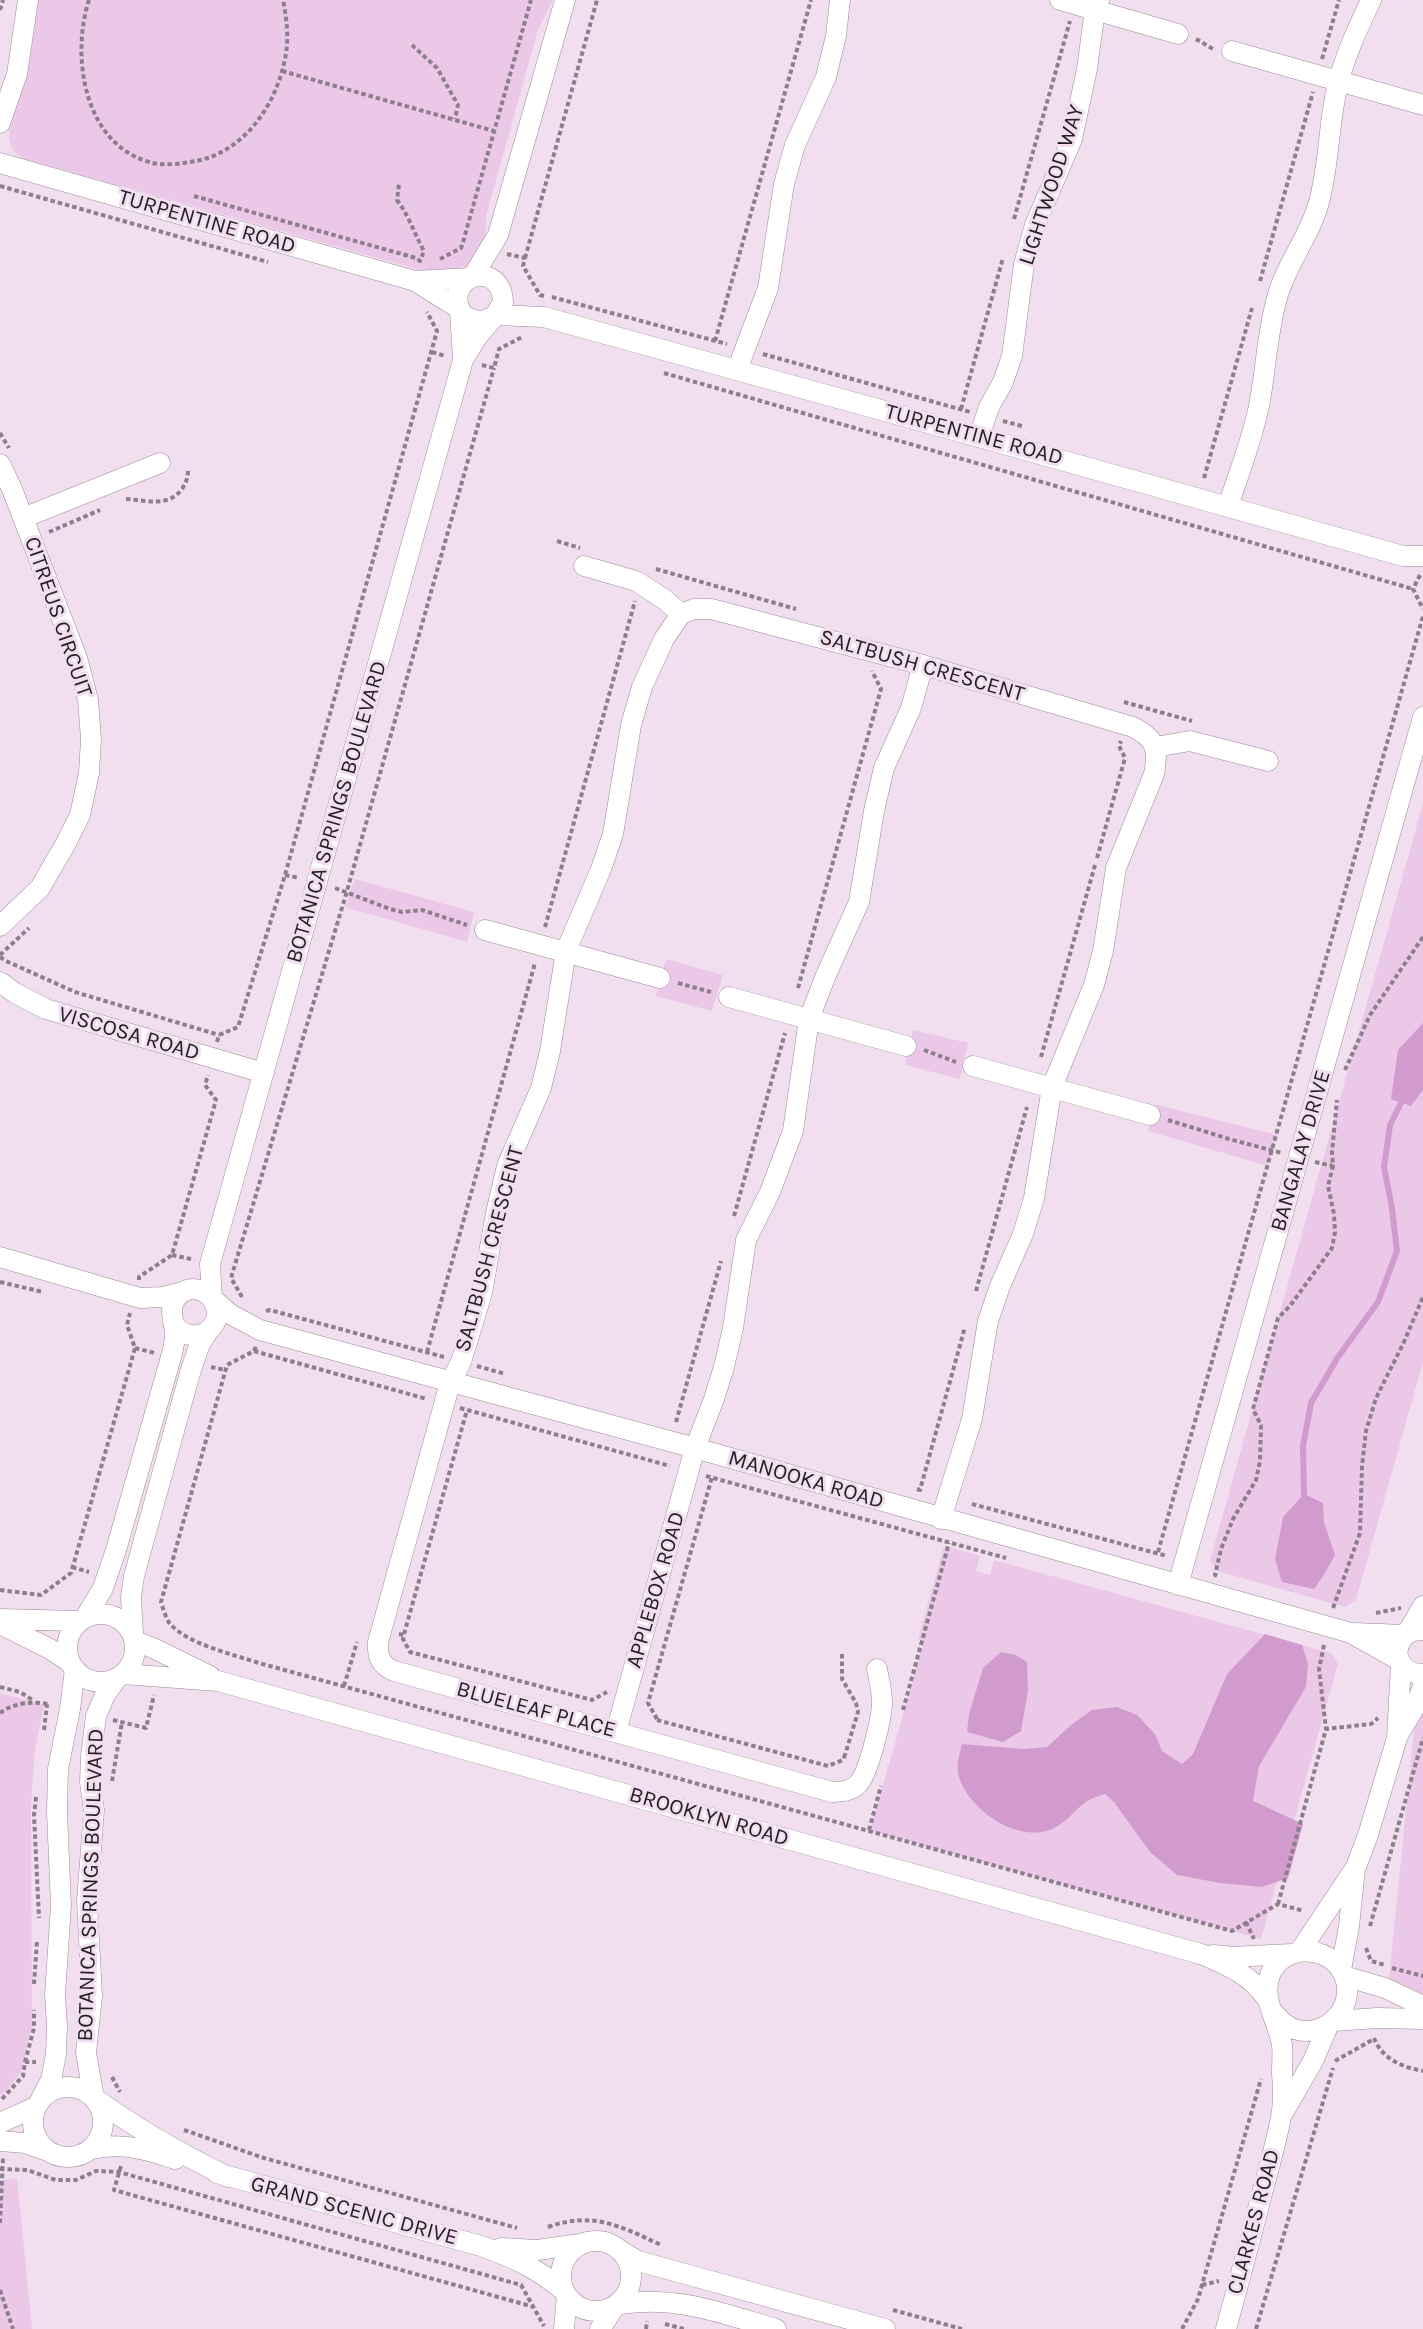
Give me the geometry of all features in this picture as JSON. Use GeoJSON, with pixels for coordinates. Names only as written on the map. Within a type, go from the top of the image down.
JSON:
{"type":"FeatureCollection","features":[{"type":"Feature","properties":{"kind":"street"},"geometry":{"type":"LineString","coordinates":[[0,123],[17,74],[28,0]]}},
{"type":"Feature","properties":{"kind":"street"},"geometry":{"type":"LineString","coordinates":[[495,245],[503,302],[496,316],[480,322],[472,321],[460,310],[457,303],[459,288],[472,277],[495,245],[565,0]]}},
{"type":"Feature","properties":{"kind":"street"},"geometry":{"type":"LineString","coordinates":[[737,370],[768,288],[784,184],[795,145],[826,77],[836,36],[840,0]]}},
{"type":"Feature","properties":{"kind":"street"},"geometry":{"type":"LineString","coordinates":[[1228,506],[1259,406],[1269,333],[1277,297],[1286,272],[1306,235],[1319,204],[1328,165],[1332,119],[1339,81],[1354,38],[1371,0]]}},
{"type":"Feature","properties":{"kind":"street"},"geometry":{"type":"LineString","coordinates":[[1068,2],[1098,5],[1178,34]]}},
{"type":"Feature","properties":{"kind":"street","name":"LIGHTWOOD WAY"},"geometry":{"type":"LineString","coordinates":[[979,436],[989,407],[1004,382],[1012,356],[1024,264],[1035,225],[1072,139],[1086,78],[1098,5]]}},
{"type":"Feature","properties":{"kind":"street"},"geometry":{"type":"LineString","coordinates":[[1232,51],[1423,105]]}},
{"type":"Feature","properties":{"kind":"street","name":"TURPENTINE ROAD"},"geometry":{"type":"LineString","coordinates":[[0,164],[415,281],[460,310]]}},
{"type":"Feature","properties":{"kind":"street"},"geometry":{"type":"LineString","coordinates":[[472,277],[489,277],[499,285]]}},
{"type":"Feature","properties":{"kind":"street","name":"TURPENTINE ROAD"},"geometry":{"type":"LineString","coordinates":[[415,281],[472,277]]}},
{"type":"Feature","properties":{"kind":"street","name":"TURPENTINE ROAD"},"geometry":{"type":"LineString","coordinates":[[499,285],[519,302],[544,317]]}},
{"type":"Feature","properties":{"kind":"street","name":"BOTANICA SPRINGS BOULEVARD"},"geometry":{"type":"LineString","coordinates":[[460,310],[463,360]]}},
{"type":"Feature","properties":{"kind":"street","name":"TURPENTINE ROAD"},"geometry":{"type":"LineString","coordinates":[[496,316],[544,317],[979,436],[1403,556],[1423,556]]}},
{"type":"Feature","properties":{"kind":"street","name":"BOTANICA SPRINGS BOULEVARD"},"geometry":{"type":"LineString","coordinates":[[213,1299],[210,1264],[463,360],[477,337],[496,316]]}},
{"type":"Feature","properties":{"kind":"street"},"geometry":{"type":"LineString","coordinates":[[23,518],[160,463]]}},
{"type":"Feature","properties":{"kind":"street","name":"CITREUS CIRCUIT"},"geometry":{"type":"LineString","coordinates":[[0,464],[77,658],[88,700],[91,739],[89,773],[80,815],[40,888],[0,926]]}},
{"type":"Feature","properties":{"kind":"street","name":"TURPENTINE ROAD"},"geometry":{"type":"LineString","coordinates":[[1403,556],[1423,569]]}},
{"type":"Feature","properties":{"kind":"street"},"geometry":{"type":"LineString","coordinates":[[584,566],[636,581],[664,599],[681,614]]}},
{"type":"Feature","properties":{"kind":"street","name":"SALTBUSH CRESCENT"},"geometry":{"type":"LineString","coordinates":[[450,1383],[461,1362],[482,1293],[507,1166],[541,1088],[550,1051],[566,951],[601,869],[613,834],[631,725],[642,687],[664,639],[681,614],[694,609],[711,609],[923,665],[1126,725],[1149,735],[1155,747]]}},
{"type":"Feature","properties":{"kind":"street","name":"APPLEBOX ROAD"},"geometry":{"type":"LineString","coordinates":[[616,1732],[695,1448],[714,1399],[733,1328],[746,1240],[770,1192],[793,1131],[809,1019],[859,902],[874,811],[884,768],[911,708],[923,665]]}},
{"type":"Feature","properties":{"kind":"street","name":"BANGALAY DRIVE"},"geometry":{"type":"LineString","coordinates":[[1178,1585],[1423,717]]}},
{"type":"Feature","properties":{"kind":"street"},"geometry":{"type":"LineString","coordinates":[[941,1519],[972,1419],[988,1321],[1000,1286],[1023,1234],[1034,1198],[1043,1085],[1094,984],[1103,951],[1116,868],[1154,774],[1157,760],[1155,747],[1190,741],[1268,761]]}},
{"type":"Feature","properties":{"kind":"street"},"geometry":{"type":"LineString","coordinates":[[485,930],[660,978]]}},
{"type":"Feature","properties":{"kind":"street","name":"VISCOSA ROAD"},"geometry":{"type":"LineString","coordinates":[[0,982],[15,993],[46,1009],[264,1073]]}},
{"type":"Feature","properties":{"kind":"street"},"geometry":{"type":"LineString","coordinates":[[729,997],[906,1046]]}},
{"type":"Feature","properties":{"kind":"street"},"geometry":{"type":"LineString","coordinates":[[974,1066],[1150,1115]]}},
{"type":"Feature","properties":{"kind":"street"},"geometry":{"type":"LineString","coordinates":[[0,1257],[137,1297],[163,1297],[185,1291],[203,1291],[213,1299],[218,1316],[199,1346],[134,1576],[131,1597],[134,1659],[120,1676],[106,1681],[94,1681],[83,1677],[73,1666],[50,1649],[0,1623]]}},
{"type":"Feature","properties":{"kind":"street","name":"BOTANICA SPRINGS BOULEVARD"},"geometry":{"type":"LineString","coordinates":[[185,1291],[210,1264]]}},
{"type":"Feature","properties":{"kind":"street"},"geometry":{"type":"LineString","coordinates":[[73,1666],[68,1654],[69,1636],[103,1588],[116,1550],[171,1357],[175,1339],[171,1309],[173,1302],[185,1291]]}},
{"type":"Feature","properties":{"kind":"street"},"geometry":{"type":"LineString","coordinates":[[137,1297],[187,1335],[195,1336],[209,1331]]}},
{"type":"Feature","properties":{"kind":"street","name":"MANOOKA ROAD"},"geometry":{"type":"LineString","coordinates":[[213,1299],[230,1314],[260,1330],[695,1448],[1351,1633],[1400,1662],[1412,1673],[1423,1674]]}},
{"type":"Feature","properties":{"kind":"street","name":"MANOOKA ROAD"},"geometry":{"type":"LineString","coordinates":[[209,1331],[260,1330]]}},
{"type":"Feature","properties":{"kind":"street","name":"BLUELEAF PLACE"},"geometry":{"type":"LineString","coordinates":[[450,1383],[381,1629],[377,1653],[386,1668],[832,1792],[841,1792],[858,1784],[865,1774],[877,1765],[882,1700],[877,1669]]}},
{"type":"Feature","properties":{"kind":"street"},"geometry":{"type":"LineString","coordinates":[[1331,2023],[1342,2011],[1347,2000],[1343,1973],[1356,1867],[1385,1782],[1397,1738],[1400,1662],[1398,1647],[1412,1633],[1423,1606]]}},
{"type":"Feature","properties":{"kind":"street"},"geometry":{"type":"LineString","coordinates":[[0,1619],[82,1619],[95,1614],[107,1614],[126,1624],[134,1637]]}},
{"type":"Feature","properties":{"kind":"street","name":"MANOOKA ROAD"},"geometry":{"type":"LineString","coordinates":[[1351,1633],[1412,1633]]}},
{"type":"Feature","properties":{"kind":"street","name":"BROOKLYN ROAD"},"geometry":{"type":"LineString","coordinates":[[134,1637],[218,1680],[1201,1954],[1233,1968],[1258,1986],[1270,2006]]}},
{"type":"Feature","properties":{"kind":"street","name":"BOTANICA SPRINGS BOULEVARD"},"geometry":{"type":"LineString","coordinates":[[39,2102],[51,2080],[56,2054],[55,1994],[61,1906],[57,1812],[58,1769],[70,1709],[73,1666]]}},
{"type":"Feature","properties":{"kind":"street","name":"BOTANICA SPRINGS BOULEVARD"},"geometry":{"type":"LineString","coordinates":[[94,2098],[86,2053],[92,1996],[87,1901],[94,1810],[90,1782],[91,1757],[96,1716],[105,1695],[120,1676]]}},
{"type":"Feature","properties":{"kind":"street","name":"BROOKLYN ROAD"},"geometry":{"type":"LineString","coordinates":[[120,1676],[218,1680]]}},
{"type":"Feature","properties":{"kind":"street"},"geometry":{"type":"LineString","coordinates":[[1397,1738],[1416,1706],[1423,1686]]}},
{"type":"Feature","properties":{"kind":"street"},"geometry":{"type":"LineString","coordinates":[[1356,1867],[1296,1952],[1280,1961],[1271,1972],[1267,1985],[1270,2006],[1283,2024],[1298,2030],[1313,2031],[1331,2023],[1377,2018],[1423,2019]]}},
{"type":"Feature","properties":{"kind":"street"},"geometry":{"type":"LineString","coordinates":[[1296,1952],[1316,1951],[1330,1958],[1343,1973],[1385,1988],[1423,2006]]}},
{"type":"Feature","properties":{"kind":"street","name":"BROOKLYN ROAD"},"geometry":{"type":"LineString","coordinates":[[1201,1954],[1232,1957],[1296,1952]]}},
{"type":"Feature","properties":{"kind":"street","name":"CLARKES ROAD"},"geometry":{"type":"LineString","coordinates":[[1226,2329],[1282,2115],[1282,2045],[1270,2006]]}},
{"type":"Feature","properties":{"kind":"street","name":"CLARKES ROAD"},"geometry":{"type":"LineString","coordinates":[[1282,2115],[1313,2061],[1331,2023]]}},
{"type":"Feature","properties":{"kind":"street","name":"GRAND SCENIC DRIVE"},"geometry":{"type":"LineString","coordinates":[[1,2135],[52,2090],[74,2087],[85,2091],[121,2117],[193,2160],[228,2177]]}},
{"type":"Feature","properties":{"kind":"street"},"geometry":{"type":"LineString","coordinates":[[90,2149],[98,2140],[103,2118],[94,2098]]}},
{"type":"Feature","properties":{"kind":"street"},"geometry":{"type":"LineString","coordinates":[[39,2102],[32,2119],[33,2131],[48,2151]]}},
{"type":"Feature","properties":{"kind":"street","name":"GRAND SCENIC DRIVE"},"geometry":{"type":"LineString","coordinates":[[1,2135],[58,2156],[81,2155],[90,2149],[111,2144],[144,2149],[228,2177],[481,2246],[542,2273],[576,2305],[586,2310],[598,2311],[641,2300],[673,2302],[776,2329]]}},
{"type":"Feature","properties":{"kind":"street","name":"GRAND SCENIC DRIVE"},"geometry":{"type":"LineString","coordinates":[[481,2246],[537,2250],[603,2241],[646,2263],[885,2329]]}},
{"type":"Feature","properties":{"kind":"street"},"geometry":{"type":"LineString","coordinates":[[564,2329],[566,2294],[561,2273],[564,2262],[580,2244]]}},
{"type":"Feature","properties":{"kind":"street"},"geometry":{"type":"LineString","coordinates":[[600,2329],[615,2305],[626,2295],[631,2284],[632,2272],[629,2262],[618,2248]]}},
{"type":"Feature","properties":{"kind":"path"},"geometry":{"type":"LineString","coordinates":[[0,10],[3,0]]}},
{"type":"Feature","properties":{"kind":"path"},"geometry":{"type":"LineString","coordinates":[[89,0],[83,18],[81,65],[86,94],[94,115],[112,138],[130,153],[149,162],[173,164],[202,161],[221,152],[241,139],[260,119],[273,95],[282,71],[287,46],[287,22],[283,0]]}},
{"type":"Feature","properties":{"kind":"path"},"geometry":{"type":"LineString","coordinates":[[525,258],[495,245],[463,242],[531,0]]}},
{"type":"Feature","properties":{"kind":"path"},"geometry":{"type":"LineString","coordinates":[[544,317],[549,297],[540,295],[523,266],[597,0]]}},
{"type":"Feature","properties":{"kind":"path"},"geometry":{"type":"LineString","coordinates":[[715,341],[811,0]]}},
{"type":"Feature","properties":{"kind":"path"},"geometry":{"type":"LineString","coordinates":[[1260,282],[1339,0]]}},
{"type":"Feature","properties":{"kind":"path"},"geometry":{"type":"LineString","coordinates":[[1011,229],[1068,2]]}},
{"type":"Feature","properties":{"kind":"path"},"geometry":{"type":"LineString","coordinates":[[1178,34],[1193,38],[1214,49],[1232,51]]}},
{"type":"Feature","properties":{"kind":"path"},"geometry":{"type":"LineString","coordinates":[[412,45],[437,68],[458,105],[455,119]]}},
{"type":"Feature","properties":{"kind":"path"},"geometry":{"type":"LineString","coordinates":[[282,71],[494,131]]}},
{"type":"Feature","properties":{"kind":"path"},"geometry":{"type":"LineString","coordinates":[[185,193],[420,261],[424,251],[411,227],[409,216],[397,200],[399,184]]}},
{"type":"Feature","properties":{"kind":"path"},"geometry":{"type":"LineString","coordinates":[[0,186],[277,264]]}},
{"type":"Feature","properties":{"kind":"path"},"geometry":{"type":"LineString","coordinates":[[961,409],[1005,252]]}},
{"type":"Feature","properties":{"kind":"path"},"geometry":{"type":"LineString","coordinates":[[0,957],[75,992],[219,1035],[238,1027],[288,863],[437,332],[422,304]]}},
{"type":"Feature","properties":{"kind":"path"},"geometry":{"type":"LineString","coordinates":[[1204,478],[1253,305]]}},
{"type":"Feature","properties":{"kind":"path"},"geometry":{"type":"LineString","coordinates":[[243,1298],[231,1278],[347,891],[494,368]]}},
{"type":"Feature","properties":{"kind":"path"},"geometry":{"type":"LineString","coordinates":[[654,370],[1413,590],[1423,609]]}},
{"type":"Feature","properties":{"kind":"path"},"geometry":{"type":"LineString","coordinates":[[117,503],[127,499],[159,503],[177,495],[188,480],[188,470]]}},
{"type":"Feature","properties":{"kind":"path"},"geometry":{"type":"LineString","coordinates":[[46,534],[107,508]]}},
{"type":"Feature","properties":{"kind":"path"},"geometry":{"type":"LineString","coordinates":[[1413,590],[1423,569]]}},
{"type":"Feature","properties":{"kind":"path"},"geometry":{"type":"LineString","coordinates":[[1158,1552],[1423,616]]}},
{"type":"Feature","properties":{"kind":"path"},"geometry":{"type":"LineString","coordinates":[[974,1298],[1043,1085],[1125,758],[1119,746],[1132,704]]}},
{"type":"Feature","properties":{"kind":"path"},"geometry":{"type":"LineString","coordinates":[[347,891],[390,909],[402,912],[423,910],[485,930]]}},
{"type":"Feature","properties":{"kind":"path"},"geometry":{"type":"LineString","coordinates":[[1343,1075],[1370,1015],[1423,937]]}},
{"type":"Feature","properties":{"kind":"path"},"geometry":{"type":"LineString","coordinates":[[660,978],[729,997]]}},
{"type":"Feature","properties":{"kind":"path"},"geometry":{"type":"LineString","coordinates":[[0,1590],[41,1595],[71,1573],[135,1348],[127,1325],[137,1297],[140,1276],[172,1255],[216,1100],[205,1085],[219,1035]]}},
{"type":"Feature","properties":{"kind":"path"},"geometry":{"type":"LineString","coordinates":[[906,1046],[974,1066]]}},
{"type":"Feature","properties":{"kind":"path"},"geometry":{"type":"LineString","coordinates":[[1215,1575],[1221,1549],[1233,1519],[1256,1480],[1260,1461],[1261,1425],[1253,1408],[1278,1318],[1290,1306],[1332,1248],[1335,1232],[1334,1214],[1328,1186],[1333,1166],[1337,1096]]}},
{"type":"Feature","properties":{"kind":"path"},"geometry":{"type":"LineString","coordinates":[[1150,1115],[1288,1155]]}},
{"type":"Feature","properties":{"kind":"path"},"geometry":{"type":"LineString","coordinates":[[1308,1160],[1333,1166]]}},
{"type":"Feature","properties":{"kind":"path"},"geometry":{"type":"LineString","coordinates":[[1344,1610],[1332,1608],[1360,1533],[1362,1466],[1366,1431],[1376,1398],[1389,1376],[1423,1297]]}},
{"type":"Feature","properties":{"kind":"path"},"geometry":{"type":"LineString","coordinates":[[257,1310],[270,1310],[512,1376]]}},
{"type":"Feature","properties":{"kind":"path"},"geometry":{"type":"LineString","coordinates":[[254,1351],[266,1311]]}},
{"type":"Feature","properties":{"kind":"path"},"geometry":{"type":"LineString","coordinates":[[920,1490],[967,1320]]}},
{"type":"Feature","properties":{"kind":"path"},"geometry":{"type":"LineString","coordinates":[[902,1711],[949,1543],[254,1351],[226,1365],[161,1602],[170,1623],[187,1635],[210,1647],[259,1663],[1232,1931],[1278,1904],[1326,1729],[1319,1669],[1324,1646],[1330,1648]]}},
{"type":"Feature","properties":{"kind":"path"},"geometry":{"type":"LineString","coordinates":[[467,1410],[403,1639],[410,1652],[592,1700],[608,1691]]}},
{"type":"Feature","properties":{"kind":"path"},"geometry":{"type":"LineString","coordinates":[[670,1420],[703,1429]]}},
{"type":"Feature","properties":{"kind":"path"},"geometry":{"type":"LineString","coordinates":[[657,1719],[648,1703],[711,1477]]}},
{"type":"Feature","properties":{"kind":"path"},"geometry":{"type":"LineString","coordinates":[[909,1487],[1158,1552],[1226,1578]]}},
{"type":"Feature","properties":{"kind":"path"},"geometry":{"type":"LineString","coordinates":[[1367,1615],[1411,1605],[1423,1606]]}},
{"type":"Feature","properties":{"kind":"path"},"geometry":{"type":"LineString","coordinates":[[344,1686],[362,1623],[404,1635]]}},
{"type":"Feature","properties":{"kind":"path"},"geometry":{"type":"LineString","coordinates":[[842,1654],[842,1679],[856,1703],[858,1712],[845,1755],[877,1765],[869,1830]]}},
{"type":"Feature","properties":{"kind":"path"},"geometry":{"type":"LineString","coordinates":[[0,1687],[20,1692],[34,1701]]}},
{"type":"Feature","properties":{"kind":"path"},"geometry":{"type":"LineString","coordinates":[[43,1737],[47,1704]]}},
{"type":"Feature","properties":{"kind":"path"},"geometry":{"type":"LineString","coordinates":[[1326,1729],[1371,1724],[1379,1716]]}},
{"type":"Feature","properties":{"kind":"path"},"geometry":{"type":"LineString","coordinates":[[1350,1923],[1370,1929],[1423,1738]]}},
{"type":"Feature","properties":{"kind":"path"},"geometry":{"type":"LineString","coordinates":[[36,1792],[34,1815],[39,1926]]}},
{"type":"Feature","properties":{"kind":"path"},"geometry":{"type":"LineString","coordinates":[[1278,1904],[1323,1916]]}},
{"type":"Feature","properties":{"kind":"path"},"geometry":{"type":"LineString","coordinates":[[34,1986],[38,1936]]}},
{"type":"Feature","properties":{"kind":"path"},"geometry":{"type":"LineString","coordinates":[[1365,1946],[1371,1961],[1423,1976]]}},
{"type":"Feature","properties":{"kind":"path"},"geometry":{"type":"LineString","coordinates":[[25,2062],[34,2028],[34,2006]]}},
{"type":"Feature","properties":{"kind":"path"},"geometry":{"type":"LineString","coordinates":[[1256,2329],[1335,2060],[1374,2039]]}},
{"type":"Feature","properties":{"kind":"path"},"geometry":{"type":"LineString","coordinates":[[1182,2329],[1198,2299],[1261,2083],[1262,2072]]}},
{"type":"Feature","properties":{"kind":"path"},"geometry":{"type":"LineString","coordinates":[[0,2223],[1,2135]]}},
{"type":"Feature","properties":{"kind":"path"},"geometry":{"type":"LineString","coordinates":[[1,2169],[27,2170],[56,2180],[76,2180],[96,2171],[119,2172],[521,2285],[546,2329]]}},
{"type":"Feature","properties":{"kind":"path"},"geometry":{"type":"LineString","coordinates":[[0,2290],[13,2329]]}},
{"type":"Feature","properties":{"kind":"path"},"geometry":{"type":"LineString","coordinates":[[657,2322],[684,2329]]}},
{"type":"Feature","properties":{"kind":"path"},"geometry":{"type":"LineString","coordinates":[[643,2329],[651,2325]]}},
{"type":"Feature","properties":{"kind":"shaded area"},"geometry":{"type":"Polygon","coordinates":[[[38,0],[553,0],[538,30],[486,216],[485,244],[466,269],[431,273],[25,159],[12,147],[9,130],[29,66],[38,0]]]}},
{"type":"Feature","properties":{"kind":"shaded area"},"geometry":{"type":"Polygon","coordinates":[[[1423,804],[1423,1362],[1356,1600],[1345,1607],[1217,1571],[1210,1560],[1423,804]]]}},
{"type":"Feature","properties":{"kind":"shaded area"},"geometry":{"type":"Polygon","coordinates":[[[355,879],[474,912],[467,942],[345,907],[355,879]]]}},
{"type":"Feature","properties":{"kind":"shaded area"},"geometry":{"type":"Polygon","coordinates":[[[666,959],[723,975],[712,1011],[656,996],[666,959]]]}},
{"type":"Feature","properties":{"kind":"shaded area"},"geometry":{"type":"Polygon","coordinates":[[[1423,1023],[1423,1090],[1411,1106],[1391,1099],[1398,1050],[1423,1023]]]}},
{"type":"Feature","properties":{"kind":"shaded area"},"geometry":{"type":"Polygon","coordinates":[[[913,1030],[968,1043],[960,1079],[905,1065],[913,1030]]]}},
{"type":"Feature","properties":{"kind":"shaded area"},"geometry":{"type":"Polygon","coordinates":[[[1154,1104],[1277,1135],[1268,1166],[1148,1131],[1154,1104]]]}},
{"type":"Feature","properties":{"kind":"shaded area"},"geometry":{"type":"Polygon","coordinates":[[[1304,1494],[1323,1503],[1324,1522],[1335,1555],[1314,1589],[1282,1582],[1275,1559],[1283,1517],[1304,1494]]]}},
{"type":"Feature","properties":{"kind":"shaded area"},"geometry":{"type":"Polygon","coordinates":[[[944,1546],[980,1556],[976,1571],[990,1575],[994,1560],[1331,1653],[1338,1664],[1261,1939],[870,1831],[924,1641],[918,1639],[944,1546]]]}},
{"type":"Feature","properties":{"kind":"shaded area"},"geometry":{"type":"Polygon","coordinates":[[[1265,1634],[1302,1645],[1308,1664],[1306,1687],[1259,1766],[1253,1801],[1303,1824],[1288,1878],[1262,1887],[1220,1883],[1177,1875],[1150,1852],[1114,1802],[1105,1794],[1087,1801],[1053,1829],[1034,1833],[1021,1831],[1008,1827],[984,1812],[974,1802],[960,1780],[958,1762],[962,1744],[1023,1749],[1047,1747],[1092,1710],[1117,1707],[1137,1715],[1155,1734],[1162,1751],[1182,1764],[1193,1754],[1227,1674],[1265,1634]]]}},
{"type":"Feature","properties":{"kind":"shaded area"},"geometry":{"type":"Polygon","coordinates":[[[1001,1652],[1016,1655],[1027,1662],[1028,1691],[1021,1731],[1003,1742],[967,1732],[969,1714],[983,1668],[1001,1652]]]}},
{"type":"Feature","properties":{"kind":"shaded area"},"geometry":{"type":"Polygon","coordinates":[[[0,1693],[44,1705],[35,1750],[31,1806],[32,2026],[21,2072],[0,2095],[0,1693]]]}},
{"type":"Feature","properties":{"kind":"shaded area"},"geometry":{"type":"Polygon","coordinates":[[[1423,1707],[1423,2009],[1387,1999],[1416,1711],[1423,1707]]]}},
{"type":"Feature","properties":{"kind":"shaded area"},"geometry":{"type":"Polygon","coordinates":[[[17,2178],[32,2329],[0,2329],[0,2180],[17,2178]]]}},
{"type":"Feature","properties":{"kind":"waterway"},"geometry":{"type":"LineString","coordinates":[[1304,1494],[1303,1446],[1311,1403],[1338,1357],[1378,1302],[1397,1251],[1384,1167],[1390,1125],[1401,1103]]}}]}
